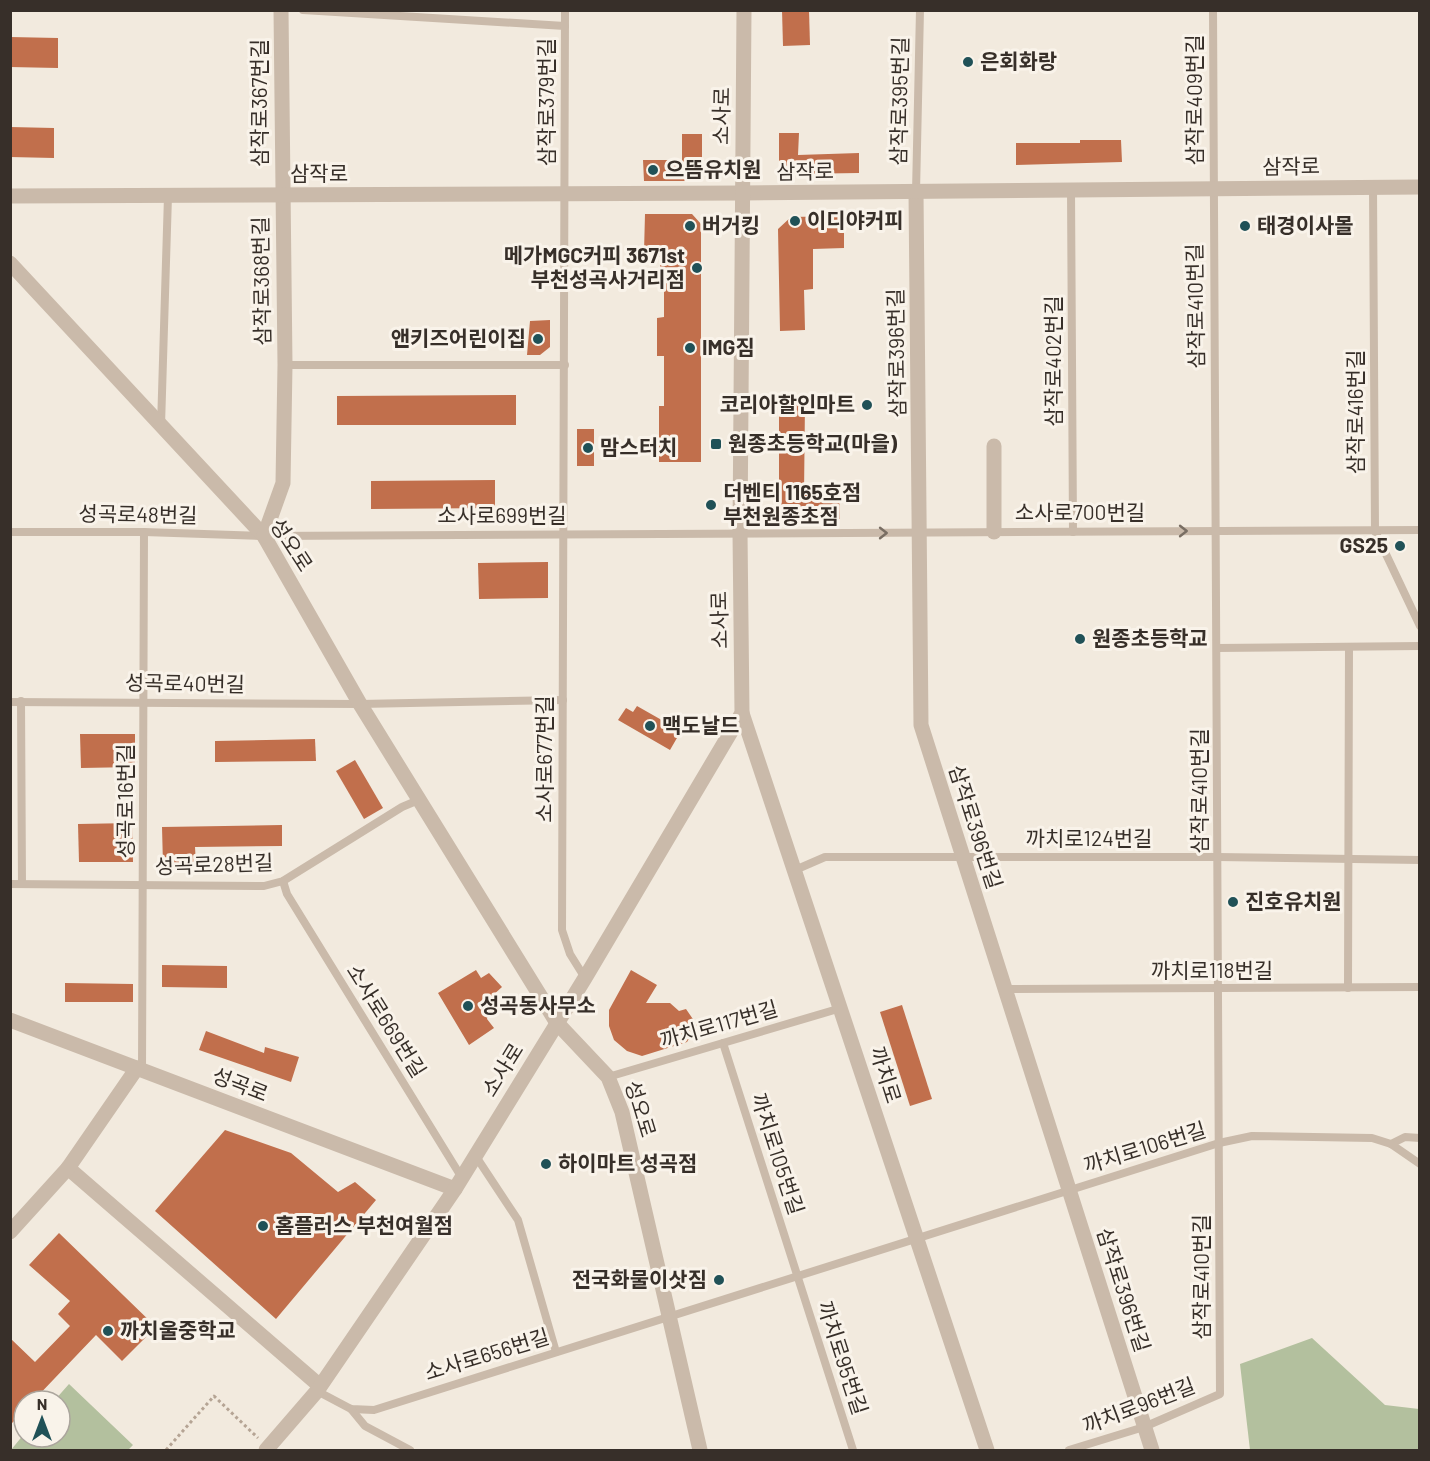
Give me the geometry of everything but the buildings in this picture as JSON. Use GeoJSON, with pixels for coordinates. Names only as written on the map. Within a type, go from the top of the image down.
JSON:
{"type":"FeatureCollection","features":[{"type":"Feature","properties":{"kind":"street","name":"삼작로367번길"},"geometry":{"type":"LineString","coordinates":[[281,10],[281,195]]}},
{"type":"Feature","properties":{"kind":"street","name":"소사로"},"geometry":{"type":"LineString","coordinates":[[264,1447],[319,1388],[458,1183],[585,978],[742,713],[740,533],[744,10]]}},
{"type":"Feature","properties":{"kind":"street","name":"삼작로"},"geometry":{"type":"LineString","coordinates":[[10,196],[1419,187]]}},
{"type":"Feature","properties":{"kind":"street","name":"삼작로396번길"},"geometry":{"type":"LineString","coordinates":[[916,192],[921,725],[1152,1450]]}},
{"type":"Feature","properties":{"kind":"street","name":"삼작로368번길"},"geometry":{"type":"LineString","coordinates":[[264,536],[283,483],[285,365],[281,195]]}},
{"type":"Feature","properties":{"kind":"street","name":"성오로"},"geometry":{"type":"LineString","coordinates":[[10,263],[264,536],[360,705],[421,799],[557,1023],[608,1077],[622,1112],[700,1450]]}},
{"type":"Feature","properties":{"kind":"street"},"geometry":{"type":"LineString","coordinates":[[994,446],[994,532]]}},
{"type":"Feature","properties":{"kind":"street","name":"까치로"},"geometry":{"type":"LineString","coordinates":[[742,713],[987,1450]]}},
{"type":"Feature","properties":{"kind":"street","name":"성곡로"},"geometry":{"type":"LineString","coordinates":[[10,1020],[458,1183]]}},
{"type":"Feature","properties":{"kind":"street"},"geometry":{"type":"LineString","coordinates":[[10,1232],[68,1168],[140,1069]]}},
{"type":"Feature","properties":{"kind":"street"},"geometry":{"type":"LineString","coordinates":[[68,1168],[319,1388]]}},
{"type":"Feature","properties":{"kind":"lane"},"geometry":{"type":"LineString","coordinates":[[303,10],[565,26]]}},
{"type":"Feature","properties":{"kind":"lane","name":"삼작로379번길"},"geometry":{"type":"LineString","coordinates":[[565,10],[565,365]]}},
{"type":"Feature","properties":{"kind":"lane","name":"삼작로395번길"},"geometry":{"type":"LineString","coordinates":[[916,192],[920,10]]}},
{"type":"Feature","properties":{"kind":"lane","name":"삼작로409번길"},"geometry":{"type":"LineString","coordinates":[[1213,10],[1213,189]]}},
{"type":"Feature","properties":{"kind":"lane","name":"삼작로416번길"},"geometry":{"type":"LineString","coordinates":[[1373,187],[1375,531],[1419,626]]}},
{"type":"Feature","properties":{"kind":"lane","name":"삼작로410번길"},"geometry":{"type":"LineString","coordinates":[[1213,189],[1217,531],[1220,1394]]}},
{"type":"Feature","properties":{"kind":"lane","name":"삼작로402번길"},"geometry":{"type":"LineString","coordinates":[[1071,190],[1073,532]]}},
{"type":"Feature","properties":{"kind":"lane"},"geometry":{"type":"LineString","coordinates":[[161,426],[168,196]]}},
{"type":"Feature","properties":{"kind":"lane","name":"삼작로368번길"},"geometry":{"type":"LineString","coordinates":[[285,365],[565,365]]}},
{"type":"Feature","properties":{"kind":"lane","name":"소사로677번길"},"geometry":{"type":"LineString","coordinates":[[565,365],[562,930],[570,954],[585,978]]}},
{"type":"Feature","properties":{"kind":"lane","name":"소사로700번길"},"geometry":{"type":"LineString","coordinates":[[740,533],[1419,530]]}},
{"type":"Feature","properties":{"kind":"lane","name":"성곡로48번길"},"geometry":{"type":"LineString","coordinates":[[10,532],[144,532],[264,536]]}},
{"type":"Feature","properties":{"kind":"lane","name":"성곡로16번길"},"geometry":{"type":"LineString","coordinates":[[140,1069],[144,532]]}},
{"type":"Feature","properties":{"kind":"lane","name":"소사로699번길"},"geometry":{"type":"LineString","coordinates":[[264,536],[740,533]]}},
{"type":"Feature","properties":{"kind":"lane"},"geometry":{"type":"LineString","coordinates":[[1348,988],[1349,646]]}},
{"type":"Feature","properties":{"kind":"lane"},"geometry":{"type":"LineString","coordinates":[[1217,648],[1419,646]]}},
{"type":"Feature","properties":{"kind":"lane"},"geometry":{"type":"LineString","coordinates":[[360,705],[563,700]]}},
{"type":"Feature","properties":{"kind":"lane"},"geometry":{"type":"LineString","coordinates":[[21,701],[22,885]]}},
{"type":"Feature","properties":{"kind":"lane","name":"성곡로40번길"},"geometry":{"type":"LineString","coordinates":[[10,702],[144,701],[360,705]]}},
{"type":"Feature","properties":{"kind":"lane","name":"성곡로28번길"},"geometry":{"type":"LineString","coordinates":[[10,884],[264,886],[283,881],[402,807],[421,799]]}},
{"type":"Feature","properties":{"kind":"lane","name":"까치로124번길"},"geometry":{"type":"LineString","coordinates":[[795,870],[825,857],[1218,856],[1419,860]]}},
{"type":"Feature","properties":{"kind":"lane","name":"소사로669번길"},"geometry":{"type":"LineString","coordinates":[[283,881],[287,894],[458,1183]]}},
{"type":"Feature","properties":{"kind":"lane","name":"까치로118번길"},"geometry":{"type":"LineString","coordinates":[[1005,989],[1419,987]]}},
{"type":"Feature","properties":{"kind":"lane","name":"까치로117번길"},"geometry":{"type":"LineString","coordinates":[[608,1077],[841,1008]]}},
{"type":"Feature","properties":{"kind":"lane","name":"까치로105번길"},"geometry":{"type":"LineString","coordinates":[[723,1043],[797,1276]]}},
{"type":"Feature","properties":{"kind":"lane","name":"까치로106번길"},"geometry":{"type":"LineString","coordinates":[[917,1239],[1219,1143],[1252,1136],[1372,1138],[1390,1144],[1419,1164]]}},
{"type":"Feature","properties":{"kind":"lane","name":"까치로106번길"},"geometry":{"type":"LineString","coordinates":[[1390,1144],[1405,1137],[1419,1138]]}},
{"type":"Feature","properties":{"kind":"lane"},"geometry":{"type":"LineString","coordinates":[[475,1155],[518,1220],[556,1352]]}},
{"type":"Feature","properties":{"kind":"lane"},"geometry":{"type":"LineString","coordinates":[[669,1317],[917,1239]]}},
{"type":"Feature","properties":{"kind":"lane","name":"까치로95번길"},"geometry":{"type":"LineString","coordinates":[[797,1276],[853,1450]]}},
{"type":"Feature","properties":{"kind":"lane","name":"소사로656번길"},"geometry":{"type":"LineString","coordinates":[[351,1409],[374,1410],[669,1317]]}},
{"type":"Feature","properties":{"kind":"lane"},"geometry":{"type":"LineString","coordinates":[[319,1388],[351,1409],[365,1426],[410,1450]]}},
{"type":"Feature","properties":{"kind":"lane","name":"까치로96번길"},"geometry":{"type":"LineString","coordinates":[[1069,1450],[1144,1427],[1220,1394]]}},
{"type":"Feature","properties":{"kind":"path"},"geometry":{"type":"LineString","coordinates":[[166,1450],[214,1396],[264,1447]]}},
{"type":"Feature","properties":{"kind":"green space"},"geometry":{"type":"Polygon","coordinates":[[[1312,1338],[1385,1405],[1419,1409],[1419,1450],[1250,1450],[1240,1364],[1312,1338]]]}},
{"type":"Feature","properties":{"kind":"green space"},"geometry":{"type":"Polygon","coordinates":[[[69,1384],[133,1445],[128,1450],[11,1450],[72,1449],[72,1389],[65,1389],[69,1384]]]}},
{"type":"Feature","properties":{"kind":"place","name":"은회화랑"},"geometry":{"type":"Point","coordinates":[968,62]}},
{"type":"Feature","properties":{"kind":"place","name":"으뜸유치원"},"geometry":{"type":"Point","coordinates":[653,170]}},
{"type":"Feature","properties":{"kind":"place","name":"이디야커피"},"geometry":{"type":"Point","coordinates":[795,221]}},
{"type":"Feature","properties":{"kind":"place","name":"버거킹"},"geometry":{"type":"Point","coordinates":[690,226]}},
{"type":"Feature","properties":{"kind":"place","name":"태경이사몰"},"geometry":{"type":"Point","coordinates":[1245,226]}},
{"type":"Feature","properties":{"kind":"place","name":"메가MGC커피 3671st 부천성곡사거리점"},"geometry":{"type":"Point","coordinates":[697,268]}},
{"type":"Feature","properties":{"kind":"place","name":"앤키즈어린이집"},"geometry":{"type":"Point","coordinates":[538,339]}},
{"type":"Feature","properties":{"kind":"place","name":"IMG짐"},"geometry":{"type":"Point","coordinates":[690,348]}},
{"type":"Feature","properties":{"kind":"place","name":"코리아할인마트"},"geometry":{"type":"Point","coordinates":[867,405]}},
{"type":"Feature","properties":{"kind":"place","name":"원종초등학교(마을)"},"geometry":{"type":"Point","coordinates":[716,444]}},
{"type":"Feature","properties":{"kind":"place","name":"맘스터치"},"geometry":{"type":"Point","coordinates":[588,448]}},
{"type":"Feature","properties":{"kind":"place","name":"더벤티 1165호점 부천원종초점"},"geometry":{"type":"Point","coordinates":[711,505]}},
{"type":"Feature","properties":{"kind":"place","name":"GS25"},"geometry":{"type":"Point","coordinates":[1400,546]}},
{"type":"Feature","properties":{"kind":"place","name":"원종초등학교"},"geometry":{"type":"Point","coordinates":[1080,639]}},
{"type":"Feature","properties":{"kind":"place","name":"맥도날드"},"geometry":{"type":"Point","coordinates":[650,726]}},
{"type":"Feature","properties":{"kind":"place","name":"진호유치원"},"geometry":{"type":"Point","coordinates":[1233,902]}},
{"type":"Feature","properties":{"kind":"place","name":"성곡동사무소"},"geometry":{"type":"Point","coordinates":[468,1006]}},
{"type":"Feature","properties":{"kind":"place","name":"하이마트 성곡점"},"geometry":{"type":"Point","coordinates":[546,1164]}},
{"type":"Feature","properties":{"kind":"place","name":"홈플러스 부천여월점"},"geometry":{"type":"Point","coordinates":[263,1226]}},
{"type":"Feature","properties":{"kind":"place","name":"전국화물이삿짐"},"geometry":{"type":"Point","coordinates":[719,1280]}},
{"type":"Feature","properties":{"kind":"place","name":"까치울중학교"},"geometry":{"type":"Point","coordinates":[108,1331]}}]}
